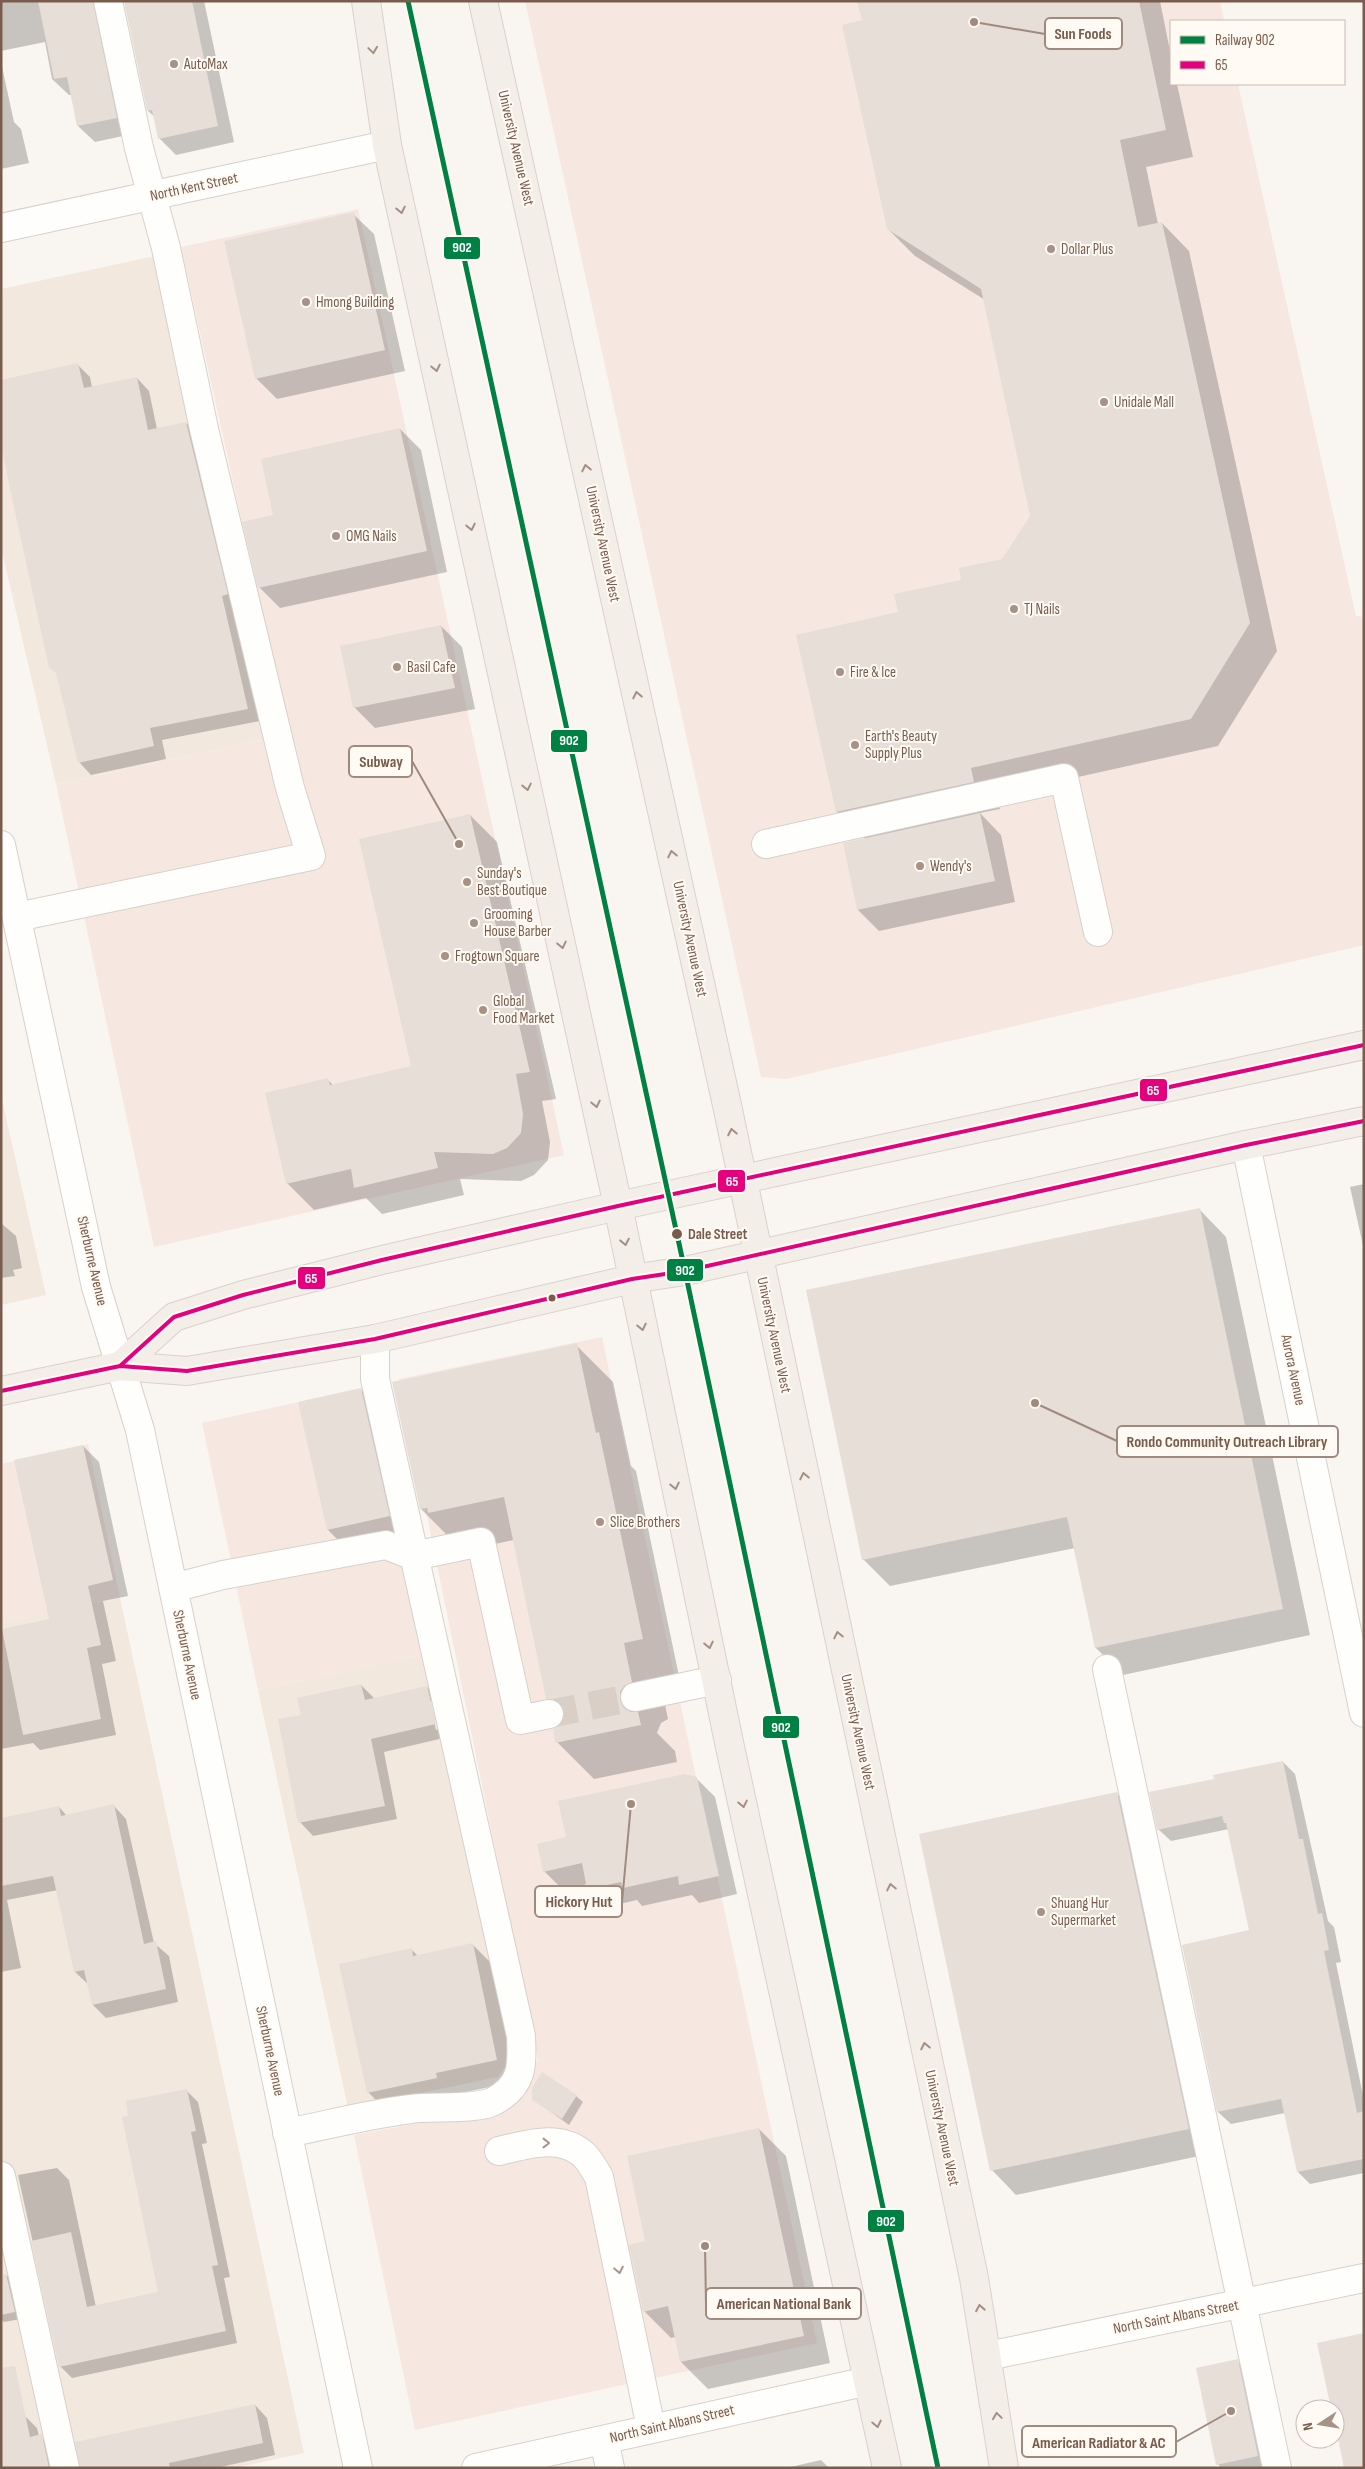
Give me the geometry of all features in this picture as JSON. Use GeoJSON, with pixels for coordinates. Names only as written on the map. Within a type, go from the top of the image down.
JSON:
{"type":"FeatureCollection","features":[{"type":"Feature","properties":{"kind":"main road"},"geometry":{"type":"LineString","coordinates":[[366,1],[387,145],[618,1206],[717,1680],[887,2468]]}},
{"type":"Feature","properties":{"kind":"main road","name":"University Avenue West"},"geometry":{"type":"LineString","coordinates":[[483,1],[727,1105],[972,2268],[988,2356],[998,2467]]}},
{"type":"Feature","properties":{"kind":"main road"},"geometry":{"type":"LineString","coordinates":[[120,1366],[174,1317],[243,1295],[373,1262],[618,1206],[1364,1045]]}},
{"type":"Feature","properties":{"kind":"main road"},"geometry":{"type":"LineString","coordinates":[[1,1390],[120,1366],[187,1371],[375,1339],[632,1279],[685,1271],[1246,1145],[1364,1121]]}},
{"type":"Feature","properties":{"kind":"street"},"geometry":{"type":"LineString","coordinates":[[17,917],[311,856],[290,788],[207,439],[166,248],[152,196],[108,1]]}},
{"type":"Feature","properties":{"kind":"street","name":"North Kent Street"},"geometry":{"type":"LineString","coordinates":[[1,228],[387,145]]}},
{"type":"Feature","properties":{"kind":"street"},"geometry":{"type":"LineString","coordinates":[[766,844],[1064,778],[1098,932]]}},
{"type":"Feature","properties":{"kind":"street","name":"Sherburne Avenue"},"geometry":{"type":"LineString","coordinates":[[1,845],[96,1287],[140,1430],[286,2133],[358,2468]]}},
{"type":"Feature","properties":{"kind":"street","name":"Aurora Avenue"},"geometry":{"type":"LineString","coordinates":[[1246,1145],[1364,1713]]}},
{"type":"Feature","properties":{"kind":"street"},"geometry":{"type":"LineString","coordinates":[[286,2133],[410,2109],[465,2106],[493,2102],[513,2086],[522,2069],[521,2036],[375,1379],[375,1339]]}},
{"type":"Feature","properties":{"kind":"street"},"geometry":{"type":"LineString","coordinates":[[173,1588],[223,1576],[386,1545],[414,1556],[481,1542],[520,1720],[549,1714]]}},
{"type":"Feature","properties":{"kind":"street"},"geometry":{"type":"LineString","coordinates":[[1107,1669],[1277,2468]]}},
{"type":"Feature","properties":{"kind":"street"},"geometry":{"type":"LineString","coordinates":[[635,1697],[717,1680]]}},
{"type":"Feature","properties":{"kind":"street"},"geometry":{"type":"LineString","coordinates":[[499,2151],[544,2142],[570,2145],[585,2156],[599,2177],[651,2428]]}},
{"type":"Feature","properties":{"kind":"street"},"geometry":{"type":"LineString","coordinates":[[1,2176],[65,2468]]}},
{"type":"Feature","properties":{"kind":"street","name":"North Saint Albans Street"},"geometry":{"type":"LineString","coordinates":[[988,2356],[1364,2278]]}},
{"type":"Feature","properties":{"kind":"street","name":"North Saint Albans Street"},"geometry":{"type":"LineString","coordinates":[[476,2468],[868,2381]]}},
{"type":"Feature","properties":{"kind":"street"},"geometry":{"type":"LineString","coordinates":[[604,2440],[610,2468]]}},
{"type":"Feature","properties":{"kind":"shaded area"},"geometry":{"type":"Polygon","coordinates":[[[525,1],[1220,1],[1224,20],[1170,20],[1170,85],[1238,85],[1356,616],[1364,617],[1364,945],[786,1079],[761,1077],[525,1]]]}},
{"type":"Feature","properties":{"kind":"shaded area"},"geometry":{"type":"Polygon","coordinates":[[[358,209],[564,1155],[154,1247],[56,784],[289,734],[181,247],[358,209]]]}},
{"type":"Feature","properties":{"kind":"shaded area"},"geometry":{"type":"Polygon","coordinates":[[[160,255],[265,739],[56,784],[1,547],[1,289],[160,255]]]}},
{"type":"Feature","properties":{"kind":"shaded area"},"geometry":{"type":"Polygon","coordinates":[[[1,1095],[46,1295],[1,1305],[1,1095]]]}},
{"type":"Feature","properties":{"kind":"shaded area"},"geometry":{"type":"Polygon","coordinates":[[[602,1337],[817,2343],[415,2430],[354,2135],[515,2105],[538,2059],[399,1379],[602,1337]]]}},
{"type":"Feature","properties":{"kind":"shaded area"},"geometry":{"type":"Polygon","coordinates":[[[372,1386],[430,1653],[258,1690],[202,1423],[372,1386]]]}},
{"type":"Feature","properties":{"kind":"shaded area"},"geometry":{"type":"Polygon","coordinates":[[[88,1444],[120,1598],[1,1622],[1,1464],[88,1444]]]}},
{"type":"Feature","properties":{"kind":"shaded area"},"geometry":{"type":"Polygon","coordinates":[[[120,1598],[304,2453],[234,2468],[1,2468],[1,1622],[120,1598]]]}},
{"type":"Feature","properties":{"kind":"shaded area"},"geometry":{"type":"Polygon","coordinates":[[[430,1653],[514,2054],[498,2077],[348,2108],[258,1690],[430,1653]]]}},
{"type":"Feature","properties":{"kind":"building"},"geometry":{"type":"Polygon","coordinates":[[[38,1],[93,1],[117,118],[77,126],[67,77],[54,79],[38,1]]]}},
{"type":"Feature","properties":{"kind":"building","name":"AutoMax"},"geometry":{"type":"Polygon","coordinates":[[[124,1],[192,1],[218,126],[158,139],[152,110],[147,111],[124,1]]]}},
{"type":"Feature","properties":{"kind":"building","name":"Unidale Mall"},"geometry":{"type":"Polygon","coordinates":[[[857,1],[1139,1],[1166,130],[1120,140],[1138,227],[1162,222],[1250,623],[1191,719],[971,768],[974,782],[836,812],[796,635],[898,612],[894,594],[961,580],[959,568],[1002,559],[1030,516],[981,289],[887,229],[842,25],[862,20],[857,1]]]}},
{"type":"Feature","properties":{"kind":"building","name":"Hmong Building"},"geometry":{"type":"Polygon","coordinates":[[[354,212],[385,350],[255,379],[224,241],[354,212]]]}},
{"type":"Feature","properties":{"kind":"building"},"geometry":{"type":"Polygon","coordinates":[[[78,363],[84,388],[137,377],[148,430],[186,422],[228,594],[222,596],[248,709],[150,728],[154,746],[78,763],[56,673],[49,668],[1,444],[1,380],[78,363]]]}},
{"type":"Feature","properties":{"kind":"building"},"geometry":{"type":"Polygon","coordinates":[[[400,428],[427,551],[258,588],[242,522],[273,515],[261,459],[400,428]]]}},
{"type":"Feature","properties":{"kind":"building","name":"Basil Cafe"},"geometry":{"type":"Polygon","coordinates":[[[441,625],[455,688],[353,708],[340,646],[441,625]]]}},
{"type":"Feature","properties":{"kind":"building","name":"Wendy's"},"geometry":{"type":"Polygon","coordinates":[[[980,813],[995,881],[857,910],[843,843],[980,813]]]}},
{"type":"Feature","properties":{"kind":"building","name":"Frogtown Square"},"geometry":{"type":"Polygon","coordinates":[[[470,814],[530,1072],[516,1074],[523,1114],[521,1133],[507,1148],[493,1154],[434,1152],[438,1168],[354,1188],[351,1169],[286,1184],[265,1093],[328,1078],[330,1085],[411,1066],[359,839],[470,814]]]}},
{"type":"Feature","properties":{"kind":"building"},"geometry":{"type":"Polygon","coordinates":[[[1200,1208],[1283,1609],[1095,1648],[1067,1517],[862,1560],[806,1290],[1200,1208]]]}},
{"type":"Feature","properties":{"kind":"building"},"geometry":{"type":"Polygon","coordinates":[[[577,1343],[596,1433],[599,1432],[643,1639],[624,1643],[632,1682],[624,1686],[620,1692],[620,1700],[624,1708],[631,1712],[638,1712],[641,1725],[555,1743],[553,1729],[560,1725],[564,1719],[564,1711],[560,1703],[554,1699],[546,1699],[504,1497],[428,1513],[427,1508],[420,1509],[392,1382],[577,1343]]]}},
{"type":"Feature","properties":{"kind":"building"},"geometry":{"type":"Polygon","coordinates":[[[361,1388],[390,1516],[327,1530],[298,1402],[361,1388]]]}},
{"type":"Feature","properties":{"kind":"building"},"geometry":{"type":"Polygon","coordinates":[[[83,1445],[113,1580],[88,1586],[101,1645],[87,1648],[101,1719],[23,1735],[2,1629],[49,1619],[14,1460],[83,1445]]]}},
{"type":"Feature","properties":{"kind":"building"},"geometry":{"type":"Polygon","coordinates":[[[361,1684],[365,1700],[427,1686],[436,1724],[371,1739],[385,1806],[298,1823],[278,1719],[301,1715],[297,1698],[361,1684]]]}},
{"type":"Feature","properties":{"kind":"building"},"geometry":{"type":"Polygon","coordinates":[[[1283,1761],[1299,1839],[1303,1839],[1318,1914],[1322,1913],[1329,1950],[1324,1951],[1357,2113],[1364,2111],[1364,2159],[1297,2172],[1281,2099],[1217,2112],[1182,1945],[1249,1930],[1226,1823],[1224,1823],[1222,1816],[1157,1830],[1149,1792],[1214,1779],[1213,1775],[1283,1761]]]}},
{"type":"Feature","properties":{"kind":"building"},"geometry":{"type":"Polygon","coordinates":[[[685,1774],[697,1777],[719,1876],[679,1885],[678,1876],[623,1888],[621,1882],[587,1889],[582,1863],[543,1872],[537,1844],[566,1837],[558,1801],[685,1774]]]}},
{"type":"Feature","properties":{"kind":"building"},"geometry":{"type":"Polygon","coordinates":[[[1117,1792],[1189,2129],[990,2171],[919,1834],[1117,1792]]]}},
{"type":"Feature","properties":{"kind":"building"},"geometry":{"type":"Polygon","coordinates":[[[114,1804],[144,1944],[156,1941],[166,1989],[92,2005],[84,1970],[74,1972],[53,1876],[1,1886],[1,1818],[59,1806],[61,1816],[114,1804]]]}},
{"type":"Feature","properties":{"kind":"building"},"geometry":{"type":"Polygon","coordinates":[[[473,1943],[497,2060],[436,2073],[437,2078],[367,2093],[339,1964],[412,1948],[413,1956],[473,1943]]]}},
{"type":"Feature","properties":{"kind":"building"},"geometry":{"type":"Polygon","coordinates":[[[542,2072],[577,2095],[562,2119],[532,2100],[532,2088],[542,2072]]]}},
{"type":"Feature","properties":{"kind":"building"},"geometry":{"type":"Polygon","coordinates":[[[187,2089],[196,2131],[191,2132],[218,2265],[212,2266],[226,2331],[59,2367],[31,2241],[71,2232],[87,2307],[158,2292],[122,2117],[128,2116],[126,2101],[187,2089]]]}},
{"type":"Feature","properties":{"kind":"building"},"geometry":{"type":"Polygon","coordinates":[[[759,2128],[804,2336],[680,2362],[668,2306],[643,2312],[629,2245],[645,2241],[627,2156],[759,2128]]]}},
{"type":"Feature","properties":{"kind":"building"},"geometry":{"type":"Polygon","coordinates":[[[6,2274],[15,2312],[1,2315],[1,2275],[6,2274]]]}},
{"type":"Feature","properties":{"kind":"building"},"geometry":{"type":"Polygon","coordinates":[[[1364,2333],[1364,2468],[1344,2468],[1340,2449],[1345,2449],[1345,2399],[1329,2399],[1317,2343],[1364,2333]]]}},
{"type":"Feature","properties":{"kind":"building"},"geometry":{"type":"Polygon","coordinates":[[[1238,2359],[1258,2456],[1216,2465],[1196,2368],[1238,2359]]]}},
{"type":"Feature","properties":{"kind":"building"},"geometry":{"type":"Polygon","coordinates":[[[15,2366],[30,2437],[42,2434],[49,2468],[1,2468],[1,2368],[15,2366]]]}},
{"type":"Feature","properties":{"kind":"building"},"geometry":{"type":"Polygon","coordinates":[[[255,2404],[263,2443],[169,2463],[170,2468],[80,2468],[75,2442],[255,2404]]]}},
{"type":"Feature","properties":{"kind":"tunnel"},"geometry":{"type":"LineString","coordinates":[[549,1714],[635,1697]]}},
{"type":"Feature","properties":{"kind":"rail line","name":"902"},"geometry":{"type":"LineString","coordinates":[[408,1],[685,1271],[938,2468]]}},
{"type":"Feature","properties":{"kind":"transit line","name":"65"},"geometry":{"type":"LineString","coordinates":[[120,1366],[174,1317],[243,1295],[382,1260],[618,1206],[1364,1045]]}},
{"type":"Feature","properties":{"kind":"transit line","name":"65"},"geometry":{"type":"LineString","coordinates":[[1,1391],[120,1366],[187,1371],[375,1339],[632,1279],[685,1271],[1246,1145],[1364,1121]]}},
{"type":"Feature","properties":{"kind":"place","name":"Sun Foods"},"geometry":{"type":"Point","coordinates":[974,22]}},
{"type":"Feature","properties":{"kind":"place","name":"AutoMax"},"geometry":{"type":"Point","coordinates":[174,64]}},
{"type":"Feature","properties":{"kind":"place","name":"Dollar Plus"},"geometry":{"type":"Point","coordinates":[1051,249]}},
{"type":"Feature","properties":{"kind":"place","name":"Hmong Building"},"geometry":{"type":"Point","coordinates":[306,302]}},
{"type":"Feature","properties":{"kind":"place","name":"Unidale Mall"},"geometry":{"type":"Point","coordinates":[1104,402]}},
{"type":"Feature","properties":{"kind":"place","name":"OMG Nails"},"geometry":{"type":"Point","coordinates":[336,536]}},
{"type":"Feature","properties":{"kind":"place","name":"TJ Nails"},"geometry":{"type":"Point","coordinates":[1014,609]}},
{"type":"Feature","properties":{"kind":"place","name":"Basil Cafe"},"geometry":{"type":"Point","coordinates":[397,667]}},
{"type":"Feature","properties":{"kind":"place","name":"Fire & Ice"},"geometry":{"type":"Point","coordinates":[840,672]}},
{"type":"Feature","properties":{"kind":"place","name":"Earth's Beauty Supply Plus"},"geometry":{"type":"Point","coordinates":[855,745]}},
{"type":"Feature","properties":{"kind":"place","name":"Subway"},"geometry":{"type":"Point","coordinates":[459,844]}},
{"type":"Feature","properties":{"kind":"place","name":"Wendy's"},"geometry":{"type":"Point","coordinates":[920,866]}},
{"type":"Feature","properties":{"kind":"place","name":"Sunday's Best Boutique"},"geometry":{"type":"Point","coordinates":[467,882]}},
{"type":"Feature","properties":{"kind":"place","name":"Grooming House Barber"},"geometry":{"type":"Point","coordinates":[474,923]}},
{"type":"Feature","properties":{"kind":"place","name":"Frogtown Square"},"geometry":{"type":"Point","coordinates":[445,956]}},
{"type":"Feature","properties":{"kind":"place","name":"Global Food Market"},"geometry":{"type":"Point","coordinates":[483,1010]}},
{"type":"Feature","properties":{"kind":"place","name":"Dale Street"},"geometry":{"type":"Point","coordinates":[677,1234]}},
{"type":"Feature","properties":{"kind":"place","name":"Rondo Community Outreach Library"},"geometry":{"type":"Point","coordinates":[1035,1403]}},
{"type":"Feature","properties":{"kind":"place","name":"Slice Brothers"},"geometry":{"type":"Point","coordinates":[600,1522]}},
{"type":"Feature","properties":{"kind":"place","name":"Hickory Hut"},"geometry":{"type":"Point","coordinates":[631,1804]}},
{"type":"Feature","properties":{"kind":"place","name":"Shuang Hur Supermarket"},"geometry":{"type":"Point","coordinates":[1041,1912]}},
{"type":"Feature","properties":{"kind":"place","name":"American National Bank"},"geometry":{"type":"Point","coordinates":[705,2246]}},
{"type":"Feature","properties":{"kind":"place","name":"American Radiator & AC"},"geometry":{"type":"Point","coordinates":[1231,2411]}}]}
